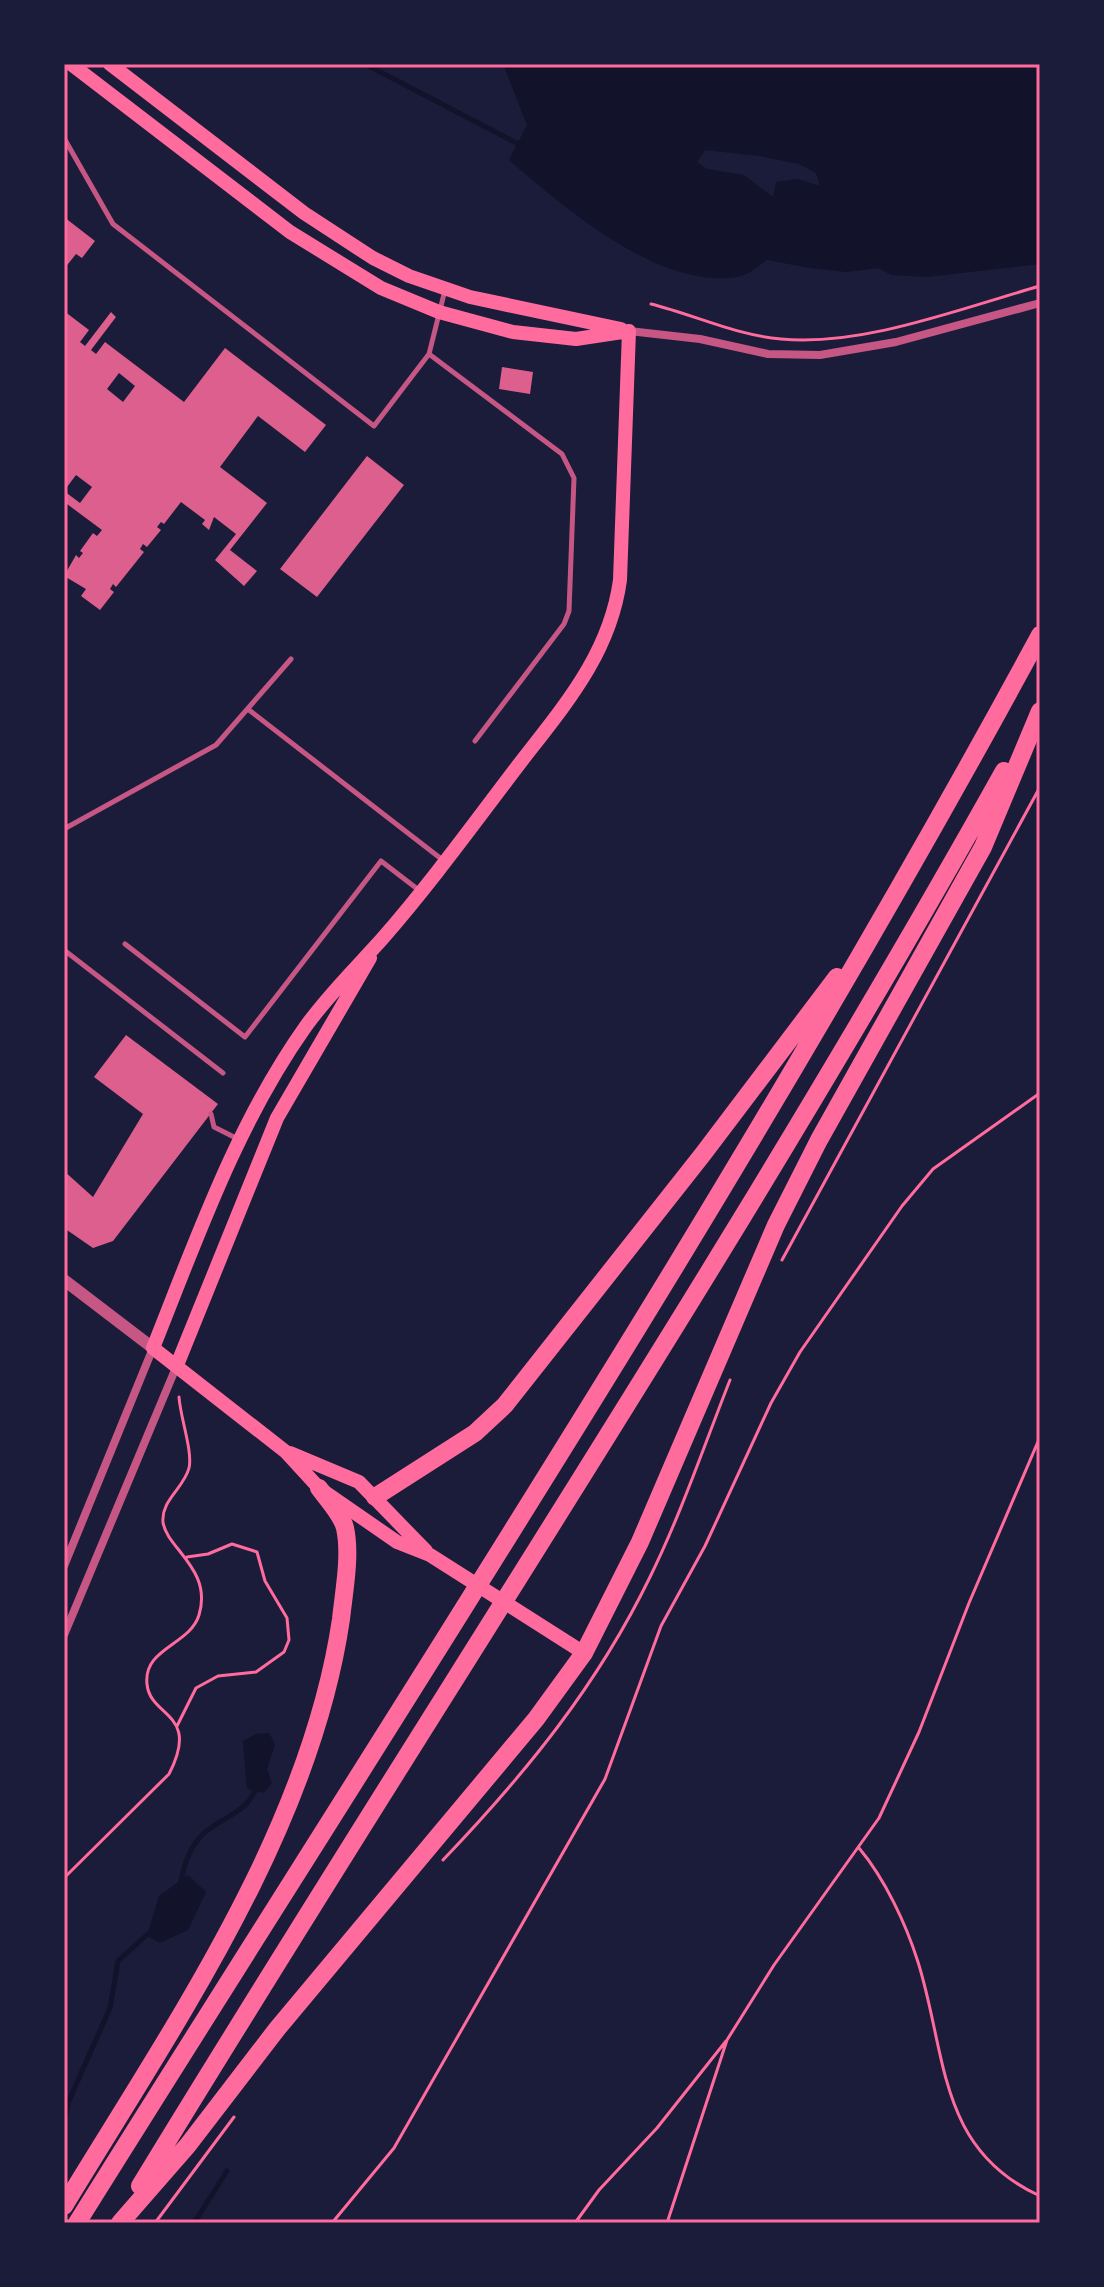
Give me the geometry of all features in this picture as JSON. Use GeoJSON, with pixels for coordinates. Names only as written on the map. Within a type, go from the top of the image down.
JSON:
{"type":"FeatureCollection","features":[{"type":"Feature","properties":{"kind":"highway"},"geometry":{"type":"LineString","coordinates":[[77,2223],[688,1244],[876,927],[1040,635]]}},
{"type":"Feature","properties":{"kind":"highway"},"geometry":{"type":"LineString","coordinates":[[119,2223],[188,2145],[252,2059],[536,1719],[584,1653],[640,1542],[769,1239],[819,1140],[983,847],[1040,709]]}},
{"type":"Feature","properties":{"kind":"highway"},"geometry":{"type":"LineString","coordinates":[[119,2223],[720,1257],[879,991],[1040,709]]}},
{"type":"Feature","properties":{"kind":"highway"},"geometry":{"type":"LineString","coordinates":[[375,1497],[475,1433],[505,1405],[876,927]]}},
{"type":"Feature","properties":{"kind":"highway"},"geometry":{"type":"LineString","coordinates":[[64,2206],[217,1950],[264,1856],[307,1753],[330,1676],[345,1580],[345,1525],[319,1488]]}},
{"type":"Feature","properties":{"kind":"main road"},"geometry":{"type":"LineString","coordinates":[[71,64],[307,245],[372,283],[439,312],[494,328],[576,339],[629,331]]}},
{"type":"Feature","properties":{"kind":"main road"},"geometry":{"type":"LineString","coordinates":[[110,64],[338,238],[409,276],[503,306],[579,318],[629,331]]}},
{"type":"Feature","properties":{"kind":"main road"},"geometry":{"type":"LineString","coordinates":[[584,1653],[430,1555],[397,1542],[319,1488],[286,1452],[153,1348],[239,1140],[307,1024],[421,892],[579,686],[607,633],[620,580],[629,331]]}},
{"type":"Feature","properties":{"kind":"main road"},"geometry":{"type":"LineString","coordinates":[[177,1365],[277,1118],[381,940]]}},
{"type":"Feature","properties":{"kind":"main road"},"geometry":{"type":"LineString","coordinates":[[286,1452],[359,1482],[430,1555]]}},
{"type":"Feature","properties":{"kind":"street"},"geometry":{"type":"LineString","coordinates":[[629,331],[700,339],[768,354],[811,356],[896,342],[1040,303]]}},
{"type":"Feature","properties":{"kind":"street"},"geometry":{"type":"LineString","coordinates":[[64,1280],[153,1348],[64,1566]]}},
{"type":"Feature","properties":{"kind":"street"},"geometry":{"type":"LineString","coordinates":[[64,1635],[177,1365]]}},
{"type":"Feature","properties":{"kind":"lane"},"geometry":{"type":"LineString","coordinates":[[64,138],[113,224],[374,426],[429,354],[446,289]]}},
{"type":"Feature","properties":{"kind":"lane"},"geometry":{"type":"LineString","coordinates":[[429,354],[562,454],[574,478],[569,611],[564,624],[475,741]]}},
{"type":"Feature","properties":{"kind":"lane"},"geometry":{"type":"LineString","coordinates":[[64,829],[216,745],[291,659]]}},
{"type":"Feature","properties":{"kind":"lane"},"geometry":{"type":"LineString","coordinates":[[249,710],[444,861]]}},
{"type":"Feature","properties":{"kind":"lane"},"geometry":{"type":"LineString","coordinates":[[125,944],[245,1037],[381,861],[421,892]]}},
{"type":"Feature","properties":{"kind":"lane"},"geometry":{"type":"LineString","coordinates":[[64,950],[223,1073]]}},
{"type":"Feature","properties":{"kind":"lane"},"geometry":{"type":"LineString","coordinates":[[211,1114],[214,1127]]}},
{"type":"Feature","properties":{"kind":"lane"},"geometry":{"type":"LineString","coordinates":[[203,1124],[239,1140]]}},
{"type":"Feature","properties":{"kind":"path"},"geometry":{"type":"LineString","coordinates":[[651,304],[743,333],[817,340],[907,323],[1040,286]]}},
{"type":"Feature","properties":{"kind":"path"},"geometry":{"type":"LineString","coordinates":[[778,1267],[1040,787]]}},
{"type":"Feature","properties":{"kind":"path"},"geometry":{"type":"LineString","coordinates":[[332,2223],[394,2148],[605,1779],[661,1626],[705,1546],[771,1403],[800,1352],[902,1206],[933,1169],[1040,1093]]}},
{"type":"Feature","properties":{"kind":"path"},"geometry":{"type":"LineString","coordinates":[[435,1869],[532,1765],[599,1668],[650,1577],[731,1379]]}},
{"type":"Feature","properties":{"kind":"path"},"geometry":{"type":"LineString","coordinates":[[64,1878],[169,1774],[178,1751],[176,1727],[171,1714],[153,1700],[147,1686],[147,1674],[158,1654],[186,1635],[199,1615],[201,1600],[187,1557],[166,1532],[163,1520],[167,1504],[184,1481],[190,1465],[180,1422]]}},
{"type":"Feature","properties":{"kind":"path"},"geometry":{"type":"LineString","coordinates":[[575,2223],[599,2190],[657,2128],[727,2040],[774,1965],[879,1818],[919,1732],[969,1603],[1040,1437]]}},
{"type":"Feature","properties":{"kind":"path"},"geometry":{"type":"LineString","coordinates":[[176,1727],[196,1688],[218,1676],[243,1675],[268,1667],[284,1652],[289,1631],[282,1608],[265,1581],[257,1552],[232,1544],[208,1554],[187,1557]]}},
{"type":"Feature","properties":{"kind":"path"},"geometry":{"type":"LineString","coordinates":[[859,1848],[883,1882],[918,1961],[940,2068],[957,2116],[982,2155],[1023,2189],[1040,2196]]}},
{"type":"Feature","properties":{"kind":"path"},"geometry":{"type":"LineString","coordinates":[[667,2223],[727,2040]]}},
{"type":"Feature","properties":{"kind":"path"},"geometry":{"type":"LineString","coordinates":[[155,2223],[236,2114]]}},
{"type":"Feature","properties":{"kind":"shaded area"},"geometry":{"type":"Polygon","coordinates":[[[503,64],[1040,64],[1040,264],[927,277],[891,275],[879,268],[846,272],[767,260],[741,276],[711,278],[679,272],[616,242],[557,200],[509,160],[527,125],[503,64]],[[705,150],[697,162],[707,169],[744,175],[773,197],[776,182],[798,179],[820,186],[816,173],[799,164],[705,150]]]}},
{"type":"Feature","properties":{"kind":"shaded area"},"geometry":{"type":"Polygon","coordinates":[[[269,1733],[275,1744],[267,1769],[272,1783],[264,1793],[247,1789],[243,1741],[256,1734],[269,1733]]]}},
{"type":"Feature","properties":{"kind":"shaded area"},"geometry":{"type":"Polygon","coordinates":[[[188,1875],[206,1892],[188,1930],[160,1943],[147,1936],[159,1896],[188,1875]]]}},
{"type":"Feature","properties":{"kind":"building"},"geometry":{"type":"Polygon","coordinates":[[[64,217],[95,241],[82,258],[76,254],[64,269],[64,217]]]}},
{"type":"Feature","properties":{"kind":"building"},"geometry":{"type":"Polygon","coordinates":[[[64,311],[89,330],[80,342],[85,346],[111,312],[116,317],[91,350],[96,354],[105,342],[184,402],[225,348],[326,425],[305,452],[258,416],[220,467],[267,503],[230,550],[257,571],[244,586],[215,560],[236,534],[214,517],[209,530],[202,524],[205,520],[181,502],[164,524],[161,522],[157,527],[161,530],[147,547],[143,544],[140,549],[144,552],[116,587],[113,584],[110,589],[114,592],[100,610],[81,596],[86,589],[64,576],[76,555],[79,558],[83,553],[80,551],[93,533],[97,536],[102,530],[67,504],[64,508],[64,311]],[[119,373],[107,389],[123,402],[135,386],[119,373]],[[76,475],[64,491],[80,503],[92,487],[76,475]]]}},
{"type":"Feature","properties":{"kind":"building"},"geometry":{"type":"Polygon","coordinates":[[[502,367],[533,372],[530,394],[499,389],[502,367]]]}},
{"type":"Feature","properties":{"kind":"building"},"geometry":{"type":"Polygon","coordinates":[[[367,456],[404,485],[317,597],[280,569],[367,456]]]}},
{"type":"Feature","properties":{"kind":"building"},"geometry":{"type":"Polygon","coordinates":[[[126,1035],[218,1104],[113,1241],[93,1248],[64,1228],[64,1171],[93,1197],[143,1114],[94,1077],[126,1035]]]}},
{"type":"Feature","properties":{"kind":"waterway"},"geometry":{"type":"LineString","coordinates":[[365,64],[524,147]]}},
{"type":"Feature","properties":{"kind":"waterway"},"geometry":{"type":"LineString","coordinates":[[180,1885],[194,1844],[204,1833],[248,1802],[256,1787]]}},
{"type":"Feature","properties":{"kind":"waterway"},"geometry":{"type":"LineString","coordinates":[[64,2123],[68,2103],[110,2008],[118,1961],[149,1933]]}},
{"type":"Feature","properties":{"kind":"waterway"},"geometry":{"type":"LineString","coordinates":[[194,2223],[227,2171]]}}]}
